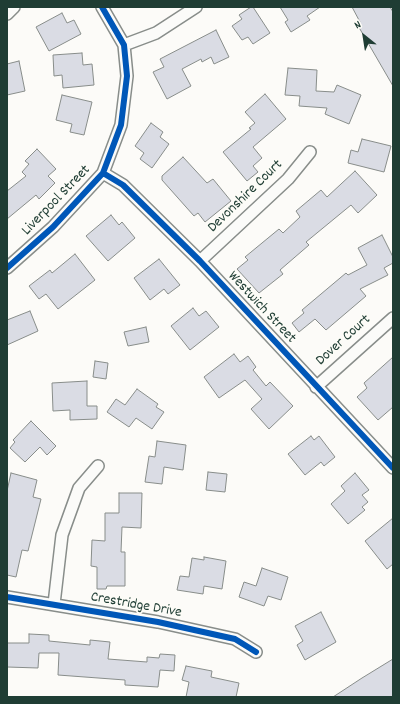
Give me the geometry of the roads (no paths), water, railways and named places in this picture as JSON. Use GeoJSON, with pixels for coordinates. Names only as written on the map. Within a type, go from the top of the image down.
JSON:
{"type":"FeatureCollection","features":[{"type":"Feature","properties":{"kind":"street"},"geometry":{"type":"LineString","coordinates":[[7,14],[14,7]]}},
{"type":"Feature","properties":{"kind":"street","name":"Liverpool Street"},"geometry":{"type":"LineString","coordinates":[[7,268],[53,227],[103,173],[121,125],[127,76],[124,45],[102,7]]}},
{"type":"Feature","properties":{"kind":"street"},"geometry":{"type":"LineString","coordinates":[[124,45],[156,33],[196,7]]}},
{"type":"Feature","properties":{"kind":"street","name":"Devonshire Court"},"geometry":{"type":"LineString","coordinates":[[200,261],[288,179],[310,152]]}},
{"type":"Feature","properties":{"kind":"street","name":"Westwich Street"},"geometry":{"type":"LineString","coordinates":[[103,173],[123,185],[200,261],[393,468]]}},
{"type":"Feature","properties":{"kind":"street","name":"Dover Court"},"geometry":{"type":"LineString","coordinates":[[316,387],[393,318]]}},
{"type":"Feature","properties":{"kind":"street"},"geometry":{"type":"LineString","coordinates":[[54,604],[62,535],[79,488],[98,466]]}},
{"type":"Feature","properties":{"kind":"street","name":"Crestridge Drive"},"geometry":{"type":"LineString","coordinates":[[7,598],[54,604],[158,622],[236,639],[256,652]]}}]}
